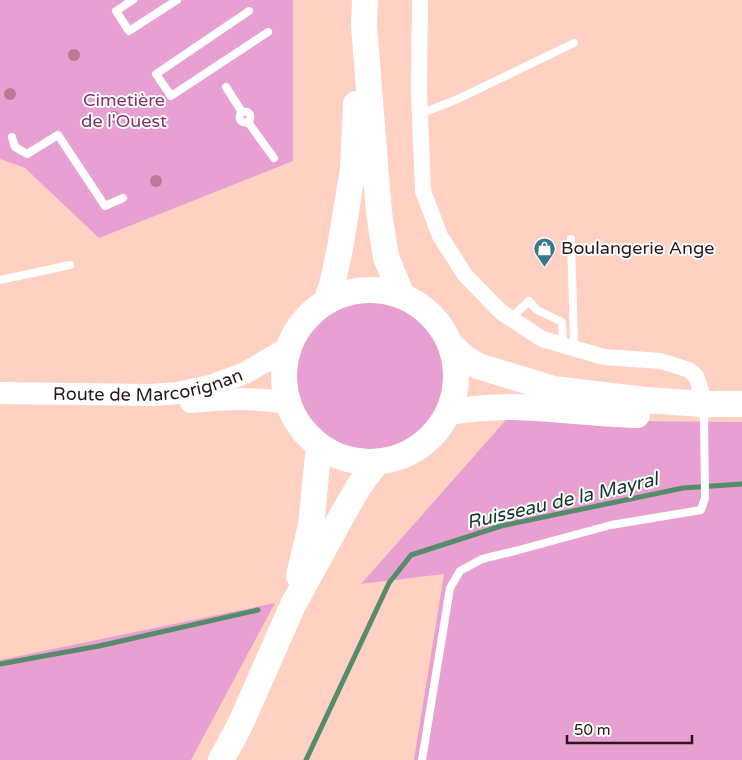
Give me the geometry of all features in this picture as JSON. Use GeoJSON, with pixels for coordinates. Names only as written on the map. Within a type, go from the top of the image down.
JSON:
{"type":"FeatureCollection","features":[{"type":"Feature","properties":{"kind":"main road"},"geometry":{"type":"LineString","coordinates":[[326,302],[332,285],[340,248],[353,169],[356,98],[365,0]]}},
{"type":"Feature","properties":{"kind":"main road"},"geometry":{"type":"LineString","coordinates":[[364,26],[379,213],[386,257],[402,296]]}},
{"type":"Feature","properties":{"kind":"main road"},"geometry":{"type":"LineString","coordinates":[[370,289],[383,290],[402,296],[415,302],[432,316],[442,328],[451,346],[456,374],[454,393],[448,412],[439,427],[424,443],[404,455],[378,462],[361,462],[348,460],[332,454],[309,438],[301,429],[287,404],[283,380],[284,364],[292,338],[309,315],[326,302],[340,295],[370,289]]}},
{"type":"Feature","properties":{"kind":"main road"},"geometry":{"type":"LineString","coordinates":[[451,346],[478,366],[553,389],[704,409],[742,418]]}},
{"type":"Feature","properties":{"kind":"main road","name":"Route de Marcorignan"},"geometry":{"type":"LineString","coordinates":[[0,393],[169,394],[210,386],[245,373],[288,348]]}},
{"type":"Feature","properties":{"kind":"main road","name":"Route de Marcorignan"},"geometry":{"type":"LineString","coordinates":[[0,402],[154,405],[254,398],[287,404]]}},
{"type":"Feature","properties":{"kind":"main road"},"geometry":{"type":"LineString","coordinates":[[448,412],[484,407],[515,407],[618,414],[704,409],[742,404]]}},
{"type":"Feature","properties":{"kind":"main road"},"geometry":{"type":"LineString","coordinates":[[293,605],[311,525],[319,446]]}},
{"type":"Feature","properties":{"kind":"main road"},"geometry":{"type":"LineString","coordinates":[[221,760],[240,725],[293,605],[359,486],[378,462]]}},
{"type":"Feature","properties":{"kind":"street"},"geometry":{"type":"LineString","coordinates":[[420,0],[420,114],[423,191],[440,236],[465,275],[501,312],[542,339],[604,357],[661,361],[689,370],[696,376],[704,409]]}},
{"type":"Feature","properties":{"kind":"lane"},"geometry":{"type":"LineString","coordinates":[[133,0],[116,11],[129,31],[177,0]]}},
{"type":"Feature","properties":{"kind":"lane"},"geometry":{"type":"LineString","coordinates":[[250,11],[156,74],[171,96],[268,32]]}},
{"type":"Feature","properties":{"kind":"lane"},"geometry":{"type":"LineString","coordinates":[[420,114],[458,99],[574,43]]}},
{"type":"Feature","properties":{"kind":"lane"},"geometry":{"type":"LineString","coordinates":[[226,87],[242,112],[239,119],[241,122],[248,122],[274,158]]}},
{"type":"Feature","properties":{"kind":"lane"},"geometry":{"type":"LineString","coordinates":[[12,137],[15,146],[27,154],[58,135],[105,206],[123,198]]}},
{"type":"Feature","properties":{"kind":"lane"},"geometry":{"type":"LineString","coordinates":[[567,346],[574,338],[571,239]]}},
{"type":"Feature","properties":{"kind":"lane"},"geometry":{"type":"LineString","coordinates":[[0,280],[70,265]]}},
{"type":"Feature","properties":{"kind":"lane"},"geometry":{"type":"LineString","coordinates":[[511,319],[529,301],[537,310],[562,322],[567,346]]}},
{"type":"Feature","properties":{"kind":"lane"},"geometry":{"type":"LineString","coordinates":[[422,760],[450,588],[460,571],[482,559],[611,524],[701,510],[706,498],[704,409]]}},
{"type":"Feature","properties":{"kind":"green space","name":"Cimetière de l'Ouest"},"geometry":{"type":"Polygon","coordinates":[[[0,0],[293,0],[293,161],[99,238],[25,168],[0,159],[0,0]]]}},
{"type":"Feature","properties":{"kind":"green space"},"geometry":{"type":"Polygon","coordinates":[[[370,303],[398,308],[422,324],[438,348],[443,376],[438,404],[422,428],[398,444],[370,449],[342,444],[318,428],[302,404],[297,376],[302,348],[318,324],[342,308],[370,303]]]}},
{"type":"Feature","properties":{"kind":"green space"},"geometry":{"type":"Polygon","coordinates":[[[506,420],[742,422],[742,760],[414,760],[444,574],[361,584],[506,420]]]}},
{"type":"Feature","properties":{"kind":"green space"},"geometry":{"type":"Polygon","coordinates":[[[275,603],[191,760],[0,760],[0,660],[275,603]]]}},
{"type":"Feature","properties":{"kind":"waterway","name":"Ruisseau de la Mayral"},"geometry":{"type":"LineString","coordinates":[[306,760],[389,583],[411,555],[501,526],[683,488],[742,484]]}},
{"type":"Feature","properties":{"kind":"waterway"},"geometry":{"type":"LineString","coordinates":[[0,664],[99,646],[258,610]]}},
{"type":"Feature","properties":{"kind":"place","name":"Boulangerie Ange"},"geometry":{"type":"Point","coordinates":[545,267]}}]}
